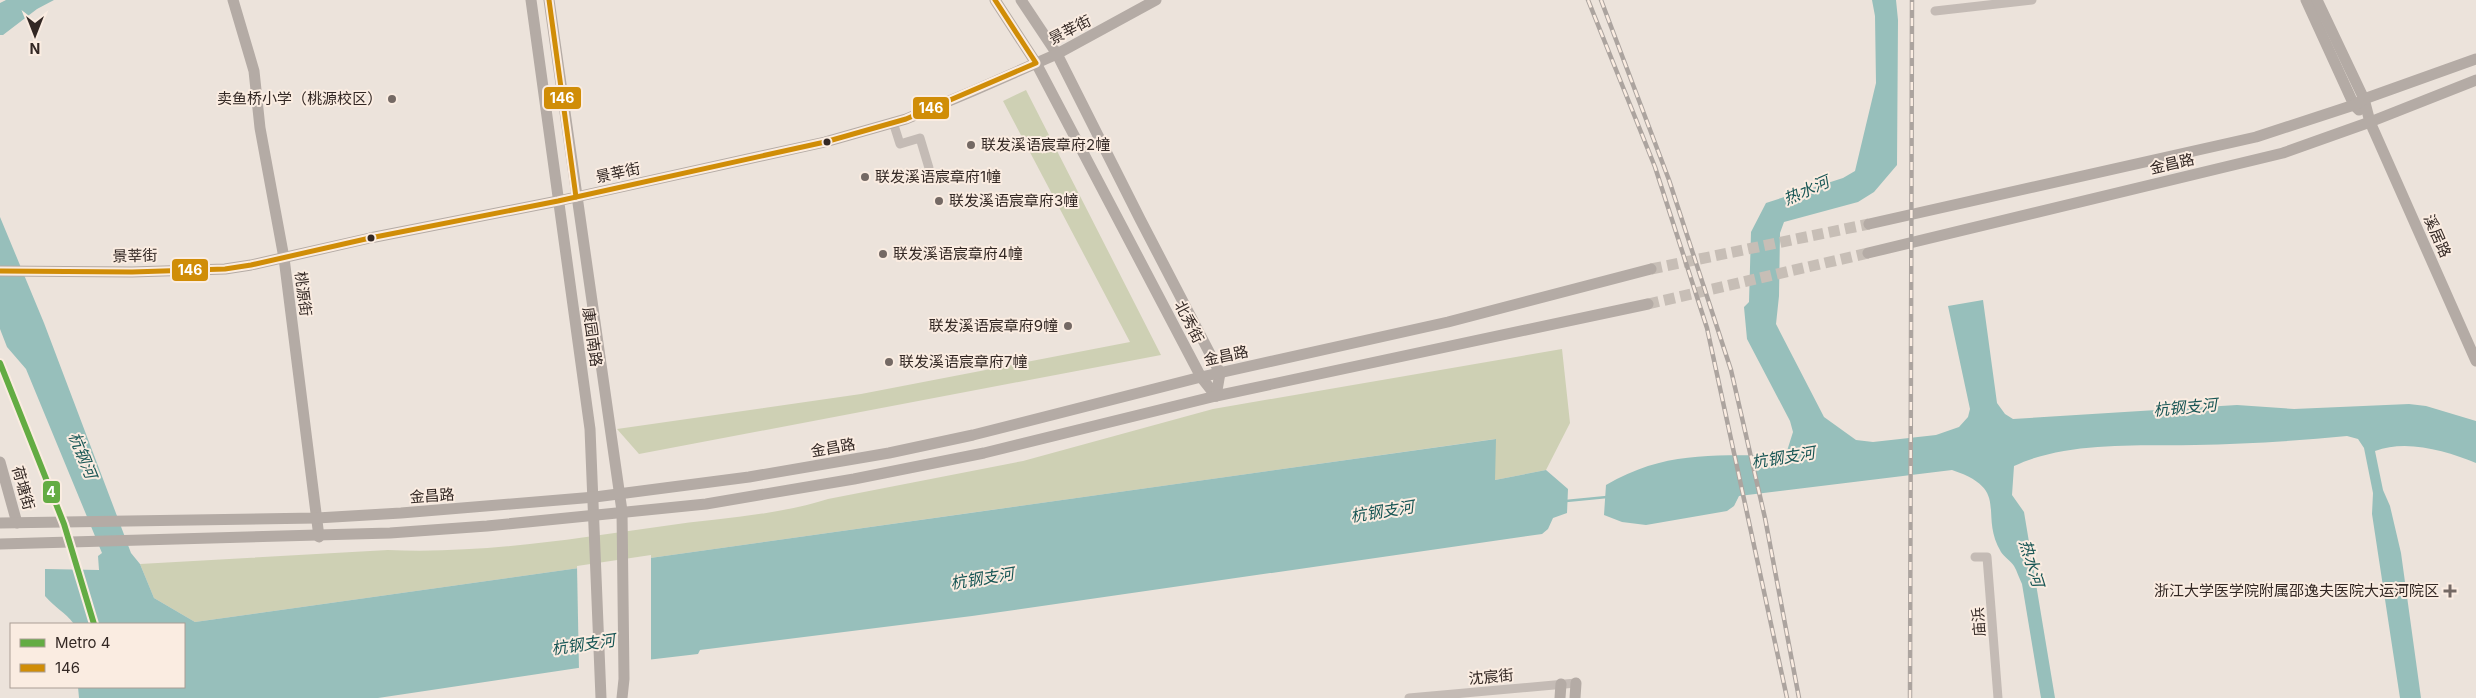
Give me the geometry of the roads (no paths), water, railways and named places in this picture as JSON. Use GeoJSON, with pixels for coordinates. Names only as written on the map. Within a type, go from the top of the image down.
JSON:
{"type":"FeatureCollection","features":[{"type":"Feature","properties":{"kind":"main road","name":"桃源街"},"geometry":{"type":"LineString","coordinates":[[233,0],[254,72],[260,128],[284,258],[319,537]]}},
{"type":"Feature","properties":{"kind":"main road","name":"康园南路"},"geometry":{"type":"LineString","coordinates":[[531,0],[590,429],[601,698]]}},
{"type":"Feature","properties":{"kind":"main road","name":"康园南路"},"geometry":{"type":"LineString","coordinates":[[549,0],[622,511],[624,540],[624,679],[622,698]]}},
{"type":"Feature","properties":{"kind":"main road","name":"北秀街"},"geometry":{"type":"LineString","coordinates":[[995,0],[1036,63],[1201,377],[1216,396]]}},
{"type":"Feature","properties":{"kind":"main road","name":"北秀街"},"geometry":{"type":"LineString","coordinates":[[1021,0],[1057,54],[1220,373]]}},
{"type":"Feature","properties":{"kind":"main road","name":"景莘街"},"geometry":{"type":"LineString","coordinates":[[0,271],[225,269],[284,258],[370,238],[576,198],[825,142],[893,122],[973,91],[1057,54],[1156,0]]}},
{"type":"Feature","properties":{"kind":"main road","name":"溪居路"},"geometry":{"type":"LineString","coordinates":[[2306,0],[2370,122],[2476,361]]}},
{"type":"Feature","properties":{"kind":"main road","name":"溪居路"},"geometry":{"type":"LineString","coordinates":[[2317,0],[2359,102]]}},
{"type":"Feature","properties":{"kind":"main road","name":"金昌路"},"geometry":{"type":"LineString","coordinates":[[1869,224],[2256,137],[2476,59]]}},
{"type":"Feature","properties":{"kind":"main road","name":"金昌路"},"geometry":{"type":"LineString","coordinates":[[1868,253],[2283,153],[2370,122],[2476,80]]}},
{"type":"Feature","properties":{"kind":"main road","name":"金昌路"},"geometry":{"type":"LineString","coordinates":[[0,523],[317,518],[471,508],[594,497],[620,492],[749,477],[889,453],[974,435],[1201,377],[1448,322],[1651,270]]}},
{"type":"Feature","properties":{"kind":"main road"},"geometry":{"type":"LineString","coordinates":[[0,544],[319,537],[468,528],[706,504],[854,479],[993,450],[1216,396],[1648,304]]}},
{"type":"Feature","properties":{"kind":"main road"},"geometry":{"type":"LineString","coordinates":[[1216,396],[1220,373]]}},
{"type":"Feature","properties":{"kind":"main road","name":"荷塘街"},"geometry":{"type":"LineString","coordinates":[[0,462],[17,523]]}},
{"type":"Feature","properties":{"kind":"main road","name":"康园南路"},"geometry":{"type":"LineString","coordinates":[[624,679],[626,698]]}},
{"type":"Feature","properties":{"kind":"main road","name":"康园南路"},"geometry":{"type":"LineString","coordinates":[[597,698],[599,680]]}},
{"type":"Feature","properties":{"kind":"main road"},"geometry":{"type":"LineString","coordinates":[[1575,698],[1576,683]]}},
{"type":"Feature","properties":{"kind":"main road"},"geometry":{"type":"LineString","coordinates":[[1560,698],[1562,684]]}},
{"type":"Feature","properties":{"kind":"street"},"geometry":{"type":"LineString","coordinates":[[1935,11],[2032,0]]}},
{"type":"Feature","properties":{"kind":"street"},"geometry":{"type":"LineString","coordinates":[[893,122],[900,144],[920,138],[929,168]]}},
{"type":"Feature","properties":{"kind":"street","name":"庙浜"},"geometry":{"type":"LineString","coordinates":[[1975,557],[1988,557],[1998,698]]}},
{"type":"Feature","properties":{"kind":"street","name":"沈宸街"},"geometry":{"type":"LineString","coordinates":[[1409,698],[1576,683]]}},
{"type":"Feature","properties":{"kind":"water"},"geometry":{"type":"Polygon","coordinates":[[[6,0],[54,0],[37,9],[3,35],[0,35],[0,3],[6,0]]]}},
{"type":"Feature","properties":{"kind":"water","name":"热水河"},"geometry":{"type":"Polygon","coordinates":[[[1872,0],[1896,0],[1898,20],[1897,165],[1874,192],[1858,202],[1784,222],[1780,233],[1779,296],[1776,324],[1824,417],[1856,440],[1873,442],[1936,435],[1959,427],[1968,417],[1970,409],[1948,306],[1983,300],[1997,403],[2005,414],[2013,419],[2237,405],[2294,409],[2409,404],[2426,406],[2476,421],[2476,463],[2452,454],[2413,446],[2400,446],[2375,451],[2383,490],[2390,506],[2401,553],[2421,698],[2400,698],[2372,514],[2373,493],[2364,448],[2358,439],[2347,436],[2233,444],[2127,445],[2080,449],[2057,452],[2014,466],[2012,495],[2024,512],[2055,698],[2041,698],[2022,584],[2014,566],[2001,552],[1995,538],[1988,494],[1982,486],[1970,478],[1952,470],[1739,496],[1734,506],[1727,511],[1646,525],[1622,522],[1604,515],[1606,485],[1648,466],[1688,458],[1729,455],[1774,455],[1787,451],[1793,432],[1790,421],[1747,339],[1744,307],[1749,302],[1751,232],[1766,203],[1843,178],[1855,171],[1876,83],[1875,16],[1872,0]]]}},
{"type":"Feature","properties":{"kind":"water","name":"杭钢河"},"geometry":{"type":"Polygon","coordinates":[[[0,217],[44,323],[131,553],[140,564],[154,598],[195,622],[1496,439],[1495,480],[1546,470],[1568,489],[1567,513],[1553,518],[1548,529],[1542,534],[972,616],[700,650],[698,654],[578,668],[378,698],[79,698],[78,688],[185,688],[185,623],[73,623],[45,596],[45,569],[99,570],[98,556],[102,553],[26,369],[7,347],[0,329],[0,217]]]}},
{"type":"Feature","properties":{"kind":"waterway","name":"杭钢支河"},"geometry":{"type":"LineString","coordinates":[[1566,501],[1607,497]]}},
{"type":"Feature","properties":{"kind":"tunnel"},"geometry":{"type":"LineString","coordinates":[[1651,269],[1869,224]]}},
{"type":"Feature","properties":{"kind":"tunnel"},"geometry":{"type":"LineString","coordinates":[[1648,304],[1868,253]]}},
{"type":"Feature","properties":{"kind":"railway"},"geometry":{"type":"LineString","coordinates":[[1588,0],[1655,167],[1707,328],[1787,698]]}},
{"type":"Feature","properties":{"kind":"railway"},"geometry":{"type":"LineString","coordinates":[[1601,0],[1669,180],[1731,370],[1765,518],[1799,698]]}},
{"type":"Feature","properties":{"kind":"railway"},"geometry":{"type":"LineString","coordinates":[[1910,698],[1912,0]]}},
{"type":"Feature","properties":{"kind":"metro line","name":"4"},"geometry":{"type":"LineString","coordinates":[[0,363],[64,524],[94,623]]}},
{"type":"Feature","properties":{"kind":"place","name":"卖鱼桥小学（桃源校区）"},"geometry":{"type":"Point","coordinates":[392,99]}},
{"type":"Feature","properties":{"kind":"place","name":"联发溪语宸章府2幢"},"geometry":{"type":"Point","coordinates":[971,145]}},
{"type":"Feature","properties":{"kind":"place","name":"联发溪语宸章府1幢"},"geometry":{"type":"Point","coordinates":[865,177]}},
{"type":"Feature","properties":{"kind":"place","name":"联发溪语宸章府3幢"},"geometry":{"type":"Point","coordinates":[939,201]}},
{"type":"Feature","properties":{"kind":"place","name":"联发溪语宸章府4幢"},"geometry":{"type":"Point","coordinates":[883,254]}},
{"type":"Feature","properties":{"kind":"place","name":"联发溪语宸章府9幢"},"geometry":{"type":"Point","coordinates":[1068,326]}},
{"type":"Feature","properties":{"kind":"place","name":"联发溪语宸章府7幢"},"geometry":{"type":"Point","coordinates":[889,362]}},
{"type":"Feature","properties":{"kind":"place","name":"浙江大学医学院附属邵逸夫医院大运河院区"},"geometry":{"type":"Point","coordinates":[2450,591]}}]}
